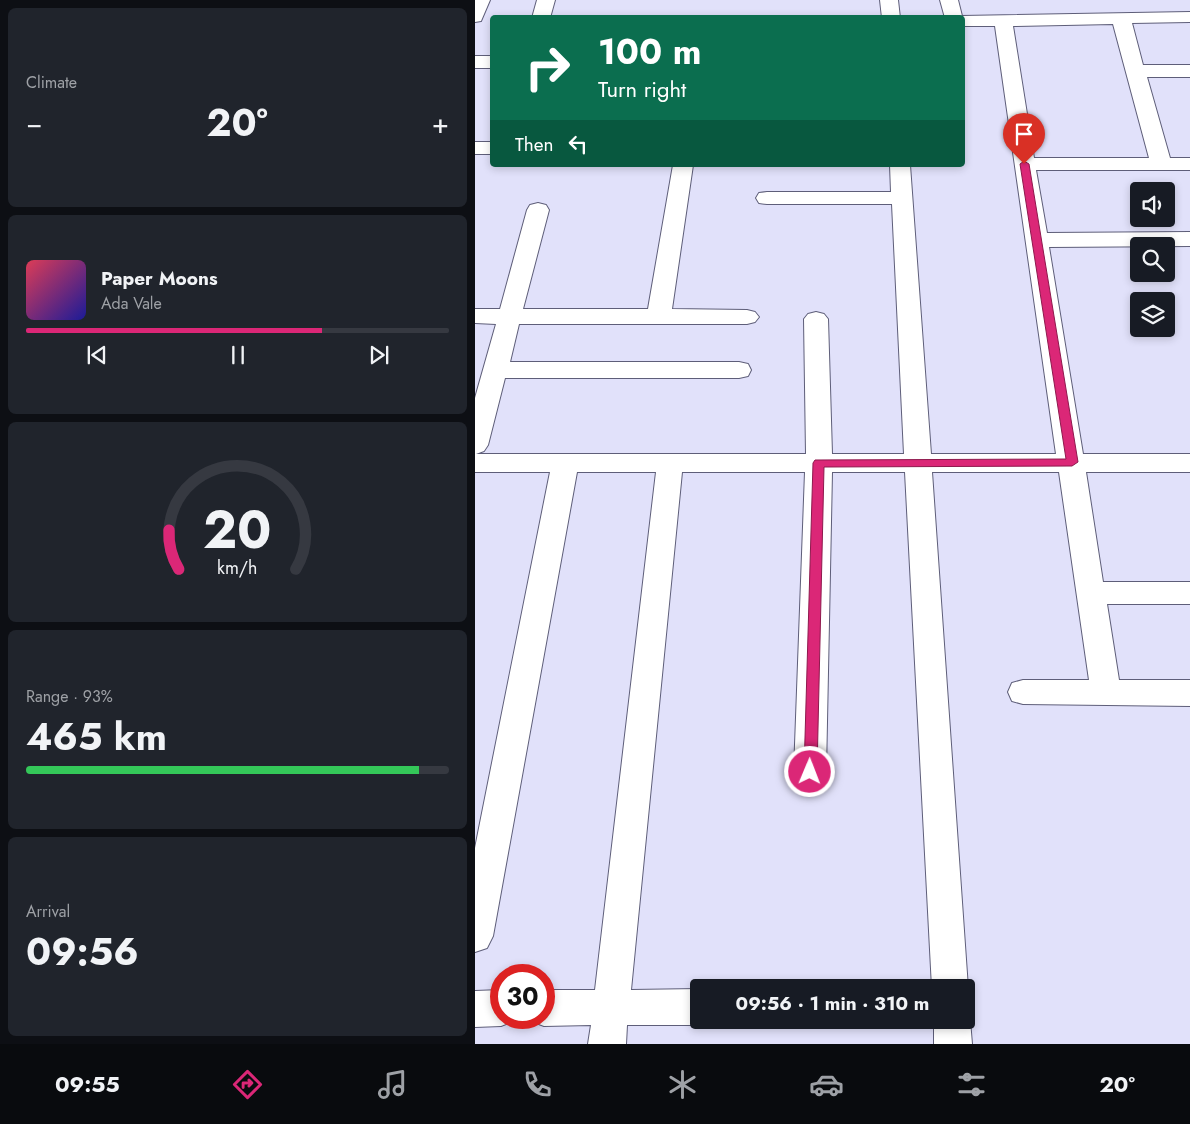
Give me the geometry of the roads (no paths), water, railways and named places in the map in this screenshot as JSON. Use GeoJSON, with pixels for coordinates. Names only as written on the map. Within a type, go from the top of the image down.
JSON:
{"type":"FeatureCollection","features":[{"type":"Feature","properties":{"kind":"street"},"geometry":{"type":"LineString","coordinates":[[475,17],[481,0]]}},
{"type":"Feature","properties":{"kind":"street"},"geometry":{"type":"LineString","coordinates":[[542,15],[546,0]]}},
{"type":"Feature","properties":{"kind":"street"},"geometry":{"type":"LineString","coordinates":[[889,0],[891,15]]}},
{"type":"Feature","properties":{"kind":"street"},"geometry":{"type":"LineString","coordinates":[[949,0],[953,15]]}},
{"type":"Feature","properties":{"kind":"street"},"geometry":{"type":"LineString","coordinates":[[1058,0],[1062,20]]}},
{"type":"Feature","properties":{"kind":"street"},"geometry":{"type":"LineString","coordinates":[[965,21],[1190,17]]}},
{"type":"Feature","properties":{"kind":"street"},"geometry":{"type":"LineString","coordinates":[[1121,18],[1161,164]]}},
{"type":"Feature","properties":{"kind":"street"},"geometry":{"type":"LineString","coordinates":[[1003,21],[1106,692]]}},
{"type":"Feature","properties":{"kind":"street"},"geometry":{"type":"LineString","coordinates":[[475,62],[490,62]]}},
{"type":"Feature","properties":{"kind":"street"},"geometry":{"type":"LineString","coordinates":[[1135,71],[1190,71]]}},
{"type":"Feature","properties":{"kind":"street"},"geometry":{"type":"LineString","coordinates":[[475,148],[490,148]]}},
{"type":"Feature","properties":{"kind":"street"},"geometry":{"type":"LineString","coordinates":[[1024,164],[1190,164]]}},
{"type":"Feature","properties":{"kind":"street"},"geometry":{"type":"LineString","coordinates":[[659,317],[683,167]]}},
{"type":"Feature","properties":{"kind":"street"},"geometry":{"type":"LineString","coordinates":[[900,167],[949,979]]}},
{"type":"Feature","properties":{"kind":"street"},"geometry":{"type":"LineString","coordinates":[[767,198],[902,198]]}},
{"type":"Feature","properties":{"kind":"street"},"geometry":{"type":"LineString","coordinates":[[475,445],[538,210]]}},
{"type":"Feature","properties":{"kind":"street"},"geometry":{"type":"LineString","coordinates":[[1037,240],[1189,244]]}},
{"type":"Feature","properties":{"kind":"street"},"geometry":{"type":"LineString","coordinates":[[475,316],[747,317]]}},
{"type":"Feature","properties":{"kind":"street"},"geometry":{"type":"LineString","coordinates":[[810,772],[819,463],[816,319]]}},
{"type":"Feature","properties":{"kind":"street"},"geometry":{"type":"LineString","coordinates":[[495,370],[739,370]]}},
{"type":"Feature","properties":{"kind":"street"},"geometry":{"type":"LineString","coordinates":[[475,463],[1190,463]]}},
{"type":"Feature","properties":{"kind":"street"},"geometry":{"type":"LineString","coordinates":[[475,936],[565,463]]}},
{"type":"Feature","properties":{"kind":"street"},"geometry":{"type":"LineString","coordinates":[[607,1044],[670,463]]}},
{"type":"Feature","properties":{"kind":"street"},"geometry":{"type":"LineString","coordinates":[[1091,593],[1190,593]]}},
{"type":"Feature","properties":{"kind":"street"},"geometry":{"type":"LineString","coordinates":[[1023,692],[1190,693]]}},
{"type":"Feature","properties":{"kind":"street"},"geometry":{"type":"LineString","coordinates":[[475,1009],[490,1008]]}},
{"type":"Feature","properties":{"kind":"street"},"geometry":{"type":"LineString","coordinates":[[555,1008],[690,1008]]}},
{"type":"Feature","properties":{"kind":"street"},"geometry":{"type":"LineString","coordinates":[[952,1029],[953,1044]]}}]}
